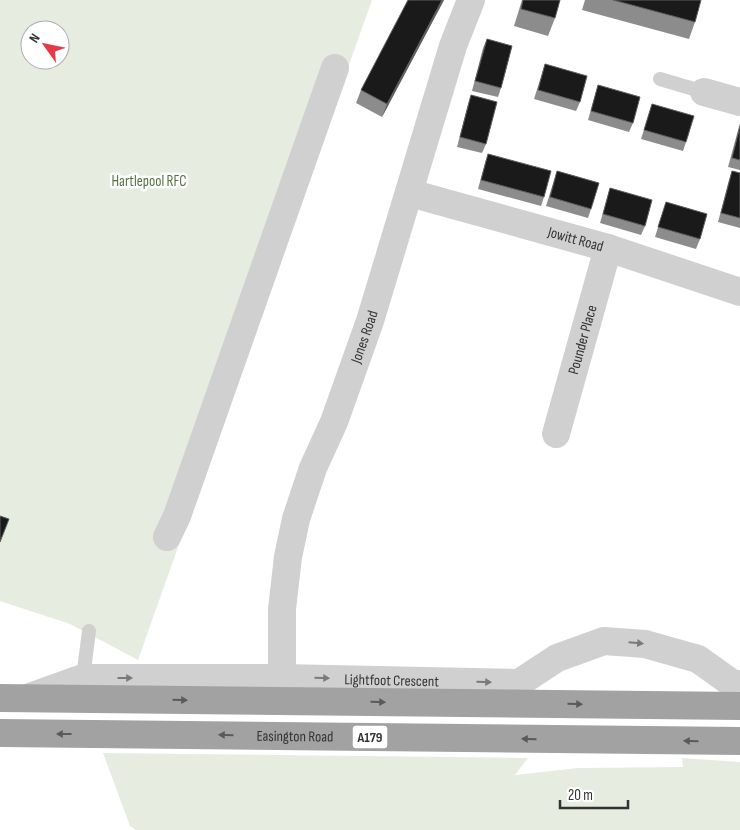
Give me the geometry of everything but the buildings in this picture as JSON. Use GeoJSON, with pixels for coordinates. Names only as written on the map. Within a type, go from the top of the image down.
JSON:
{"type":"FeatureCollection","features":[{"type":"Feature","properties":{"kind":"highway"},"geometry":{"type":"LineString","coordinates":[[0,698],[740,706]]}},
{"type":"Feature","properties":{"kind":"highway","name":"Easington Road"},"geometry":{"type":"LineString","coordinates":[[0,734],[740,741]]}},
{"type":"Feature","properties":{"kind":"street","name":"Jones Road"},"geometry":{"type":"LineString","coordinates":[[282,678],[282,609],[288,557],[296,519],[313,468],[334,422],[370,322],[453,46],[471,0]]}},
{"type":"Feature","properties":{"kind":"street"},"geometry":{"type":"LineString","coordinates":[[167,537],[180,507],[335,68]]}},
{"type":"Feature","properties":{"kind":"street"},"geometry":{"type":"LineString","coordinates":[[704,92],[740,102]]}},
{"type":"Feature","properties":{"kind":"street","name":"Jowitt Road"},"geometry":{"type":"LineString","coordinates":[[410,193],[608,248],[740,292]]}},
{"type":"Feature","properties":{"kind":"street","name":"Pounder Place"},"geometry":{"type":"LineString","coordinates":[[556,434],[608,248]]}},
{"type":"Feature","properties":{"kind":"street","name":"Lightfoot Crescent"},"geometry":{"type":"LineString","coordinates":[[27,698],[84,678],[282,678],[519,683],[557,658],[604,641],[645,644],[698,659],[733,684],[740,684]]}},
{"type":"Feature","properties":{"kind":"lane"},"geometry":{"type":"LineString","coordinates":[[660,79],[704,92]]}},
{"type":"Feature","properties":{"kind":"lane"},"geometry":{"type":"LineString","coordinates":[[84,678],[89,630]]}},
{"type":"Feature","properties":{"kind":"green space","name":"Hartlepool RFC"},"geometry":{"type":"Polygon","coordinates":[[[0,0],[372,0],[138,660],[70,624],[0,601],[0,0]]]}},
{"type":"Feature","properties":{"kind":"green space"},"geometry":{"type":"Polygon","coordinates":[[[103,753],[528,758],[515,775],[578,768],[683,767],[682,758],[740,762],[740,830],[136,830],[130,826],[103,753]]]}}]}
